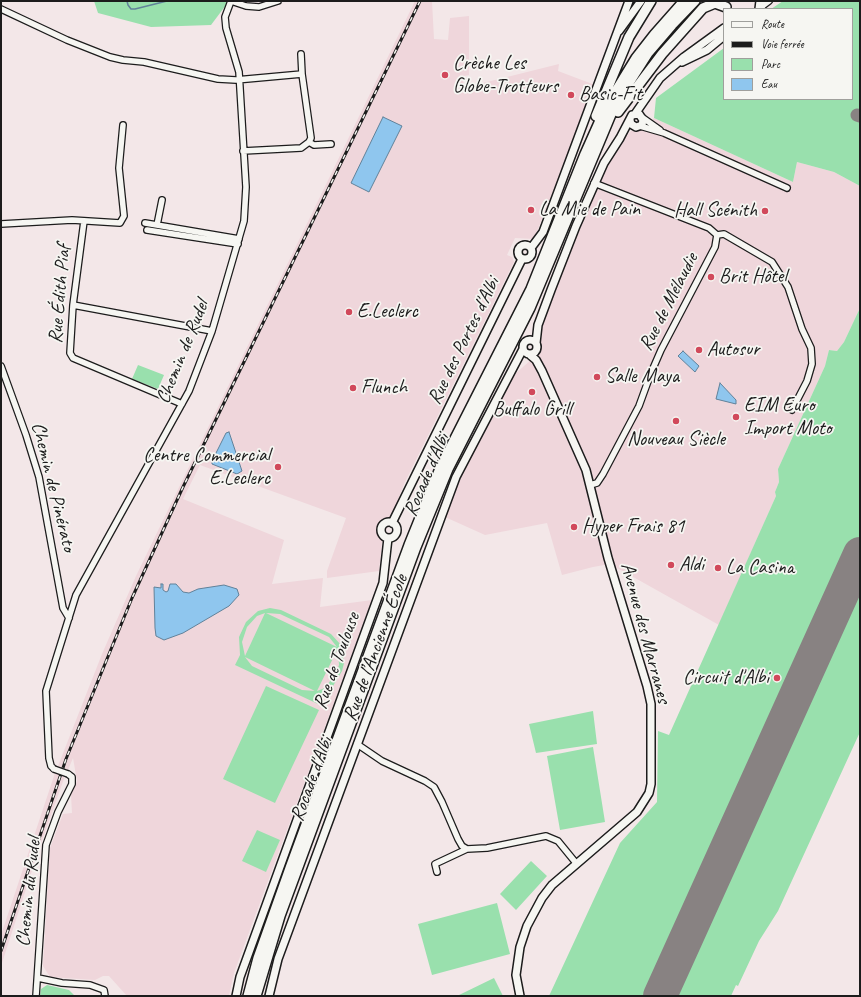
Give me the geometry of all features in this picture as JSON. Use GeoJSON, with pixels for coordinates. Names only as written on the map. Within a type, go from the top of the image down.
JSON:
{"type":"FeatureCollection","features":[{"type":"Feature","properties":{"kind":"highway"},"geometry":{"type":"LineString","coordinates":[[531,289],[615,67],[629,37],[651,1]]}},
{"type":"Feature","properties":{"kind":"highway","name":"Rocade d'Albi"},"geometry":{"type":"LineString","coordinates":[[248,996],[258,958],[283,888],[424,505],[458,428],[531,289],[585,154],[606,107],[636,58],[684,1]]}},
{"type":"Feature","properties":{"kind":"highway","name":"Rocade d'Albi"},"geometry":{"type":"LineString","coordinates":[[256,996],[280,916],[432,506],[466,431],[530,308],[612,112],[633,76],[660,39],[695,1]]}},
{"type":"Feature","properties":{"kind":"highway"},"geometry":{"type":"LineString","coordinates":[[583,180],[622,105],[662,54],[710,4],[719,3],[727,6]]}},
{"type":"Feature","properties":{"kind":"street"},"geometry":{"type":"LineString","coordinates":[[231,1],[246,6],[259,7],[278,1]]}},
{"type":"Feature","properties":{"kind":"street","name":"Chemin de Rudel"},"geometry":{"type":"LineString","coordinates":[[68,774],[54,769],[51,766],[49,758],[46,691],[68,618],[76,595],[189,392],[212,331],[244,222],[246,187],[239,80],[226,28],[226,17],[231,1]]}},
{"type":"Feature","properties":{"kind":"street"},"geometry":{"type":"LineString","coordinates":[[531,248],[526,244],[519,247],[518,254],[522,259],[530,257],[532,253],[531,248],[543,232],[629,1]]}},
{"type":"Feature","properties":{"kind":"street"},"geometry":{"type":"LineString","coordinates":[[621,20],[634,1]]}},
{"type":"Feature","properties":{"kind":"street"},"geometry":{"type":"LineString","coordinates":[[616,34],[626,24],[641,1]]}},
{"type":"Feature","properties":{"kind":"street"},"geometry":{"type":"LineString","coordinates":[[761,6],[769,1]]}},
{"type":"Feature","properties":{"kind":"street"},"geometry":{"type":"LineString","coordinates":[[1,9],[67,40],[110,56],[159,64],[218,79],[239,80],[302,74]]}},
{"type":"Feature","properties":{"kind":"street"},"geometry":{"type":"LineString","coordinates":[[529,352],[538,347],[536,343],[538,325],[594,183],[611,150],[637,117],[650,90],[672,66],[723,29]]}},
{"type":"Feature","properties":{"kind":"street"},"geometry":{"type":"LineString","coordinates":[[672,66],[707,50],[723,37]]}},
{"type":"Feature","properties":{"kind":"street"},"geometry":{"type":"LineString","coordinates":[[243,152],[301,148],[309,142],[311,138],[302,74],[301,54]]}},
{"type":"Feature","properties":{"kind":"street"},"geometry":{"type":"LineString","coordinates":[[637,117],[631,124],[664,133]]}},
{"type":"Feature","properties":{"kind":"street"},"geometry":{"type":"LineString","coordinates":[[620,138],[643,123],[637,117]]}},
{"type":"Feature","properties":{"kind":"street"},"geometry":{"type":"LineString","coordinates":[[637,117],[664,133],[787,188]]}},
{"type":"Feature","properties":{"kind":"street"},"geometry":{"type":"LineString","coordinates":[[84,221],[120,222],[123,220],[119,168],[123,125]]}},
{"type":"Feature","properties":{"kind":"street"},"geometry":{"type":"LineString","coordinates":[[309,142],[314,145],[331,144]]}},
{"type":"Feature","properties":{"kind":"street"},"geometry":{"type":"LineString","coordinates":[[594,183],[709,228],[717,235],[724,234],[772,262],[788,287],[802,329],[811,348],[812,364],[807,381],[792,410]]}},
{"type":"Feature","properties":{"kind":"street"},"geometry":{"type":"LineString","coordinates":[[158,225],[162,200]]}},
{"type":"Feature","properties":{"kind":"street","name":"Rue Édith Piaf"},"geometry":{"type":"LineString","coordinates":[[1,224],[72,220],[84,221],[73,305],[70,353],[73,358],[182,404]]}},
{"type":"Feature","properties":{"kind":"street"},"geometry":{"type":"LineString","coordinates":[[145,223],[238,242]]}},
{"type":"Feature","properties":{"kind":"street"},"geometry":{"type":"LineString","coordinates":[[147,230],[238,242]]}},
{"type":"Feature","properties":{"kind":"street","name":"Rue de Mélaudie"},"geometry":{"type":"LineString","coordinates":[[590,485],[597,483],[603,474],[639,406],[661,350],[715,247],[717,235]]}},
{"type":"Feature","properties":{"kind":"street","name":"Rue des Portes d'Albi"},"geometry":{"type":"LineString","coordinates":[[392,523],[522,259]]}},
{"type":"Feature","properties":{"kind":"street"},"geometry":{"type":"LineString","coordinates":[[73,305],[212,331]]}},
{"type":"Feature","properties":{"kind":"street"},"geometry":{"type":"LineString","coordinates":[[526,341],[538,325]]}},
{"type":"Feature","properties":{"kind":"street"},"geometry":{"type":"LineString","coordinates":[[526,341],[531,340],[536,343]]}},
{"type":"Feature","properties":{"kind":"street","name":"Rue de l’Ancienne École"},"geometry":{"type":"LineString","coordinates":[[269,996],[278,959],[456,477],[515,364],[529,352],[523,344],[526,341]]}},
{"type":"Feature","properties":{"kind":"street","name":"Avenue des Marranes"},"geometry":{"type":"LineString","coordinates":[[520,996],[516,975],[520,947],[527,926],[542,898],[552,885],[576,863],[637,812],[649,793],[651,784],[651,704],[640,660],[608,558],[590,485],[576,446],[536,360],[529,352]]}},
{"type":"Feature","properties":{"kind":"street","name":"Chemin de Pinérato"},"geometry":{"type":"LineString","coordinates":[[1,366],[26,435],[39,477],[63,608],[68,618]]}},
{"type":"Feature","properties":{"kind":"street"},"geometry":{"type":"LineString","coordinates":[[386,523],[392,523],[396,526],[397,532],[394,536],[388,538],[383,535],[382,528],[386,523]]}},
{"type":"Feature","properties":{"kind":"street","name":"Rue de Toulouse"},"geometry":{"type":"LineString","coordinates":[[236,996],[243,970],[383,583],[388,538]]}},
{"type":"Feature","properties":{"kind":"street"},"geometry":{"type":"LineString","coordinates":[[357,744],[382,761],[425,781],[434,787],[458,839],[462,846],[468,849]]}},
{"type":"Feature","properties":{"kind":"street","name":"Chemin du Rudel"},"geometry":{"type":"LineString","coordinates":[[36,996],[46,845],[58,812],[72,784],[72,777],[68,774]]}},
{"type":"Feature","properties":{"kind":"street"},"geometry":{"type":"LineString","coordinates":[[437,872],[435,864],[468,849],[487,848],[546,836],[558,841],[576,863]]}},
{"type":"Feature","properties":{"kind":"street"},"geometry":{"type":"LineString","coordinates":[[38,978],[62,983],[90,985],[104,990],[105,996]]}},
{"type":"Feature","properties":{"kind":"shaded area"},"geometry":{"type":"Polygon","coordinates":[[[415,1],[432,1],[434,39],[448,40],[450,18],[469,16],[469,75],[464,76],[463,88],[559,64],[558,71],[595,85],[538,229],[533,239],[515,238],[507,255],[512,257],[514,262],[404,484],[382,542],[379,571],[327,578],[327,571],[346,518],[200,465],[183,499],[284,540],[272,584],[323,578],[320,607],[372,600],[234,973],[229,996],[127,996],[109,976],[103,976],[95,980],[50,977],[43,966],[50,848],[63,814],[72,813],[71,795],[77,781],[73,758],[68,770],[58,766],[102,654],[136,576],[415,1]]]}},
{"type":"Feature","properties":{"kind":"shaded area"},"geometry":{"type":"Polygon","coordinates":[[[654,118],[793,182],[797,162],[834,172],[860,186],[860,308],[844,342],[837,351],[829,350],[825,366],[778,469],[779,482],[775,492],[776,496],[719,625],[610,564],[562,575],[547,523],[485,535],[445,517],[466,464],[507,381],[532,359],[548,305],[601,173],[620,142],[631,131],[643,129],[654,118]]]}},
{"type":"Feature","properties":{"kind":"shaded area"},"geometry":{"type":"Polygon","coordinates":[[[55,773],[65,776],[39,849],[1,966],[1,935],[55,773]]]}},
{"type":"Feature","properties":{"kind":"green space"},"geometry":{"type":"Polygon","coordinates":[[[94,1],[229,1],[211,25],[151,27],[98,13],[94,1]]]}},
{"type":"Feature","properties":{"kind":"green space"},"geometry":{"type":"Polygon","coordinates":[[[783,1],[860,1],[860,186],[834,172],[797,162],[793,182],[654,118],[656,98],[723,49],[723,100],[853,100],[853,8],[772,8],[783,1]]]}},
{"type":"Feature","properties":{"kind":"green space","name":"Circuit d'Albi"},"geometry":{"type":"Polygon","coordinates":[[[860,308],[860,732],[778,911],[759,941],[738,986],[736,985],[731,996],[673,996],[724,883],[703,873],[647,996],[549,996],[620,843],[657,802],[658,731],[669,735],[776,496],[775,492],[779,482],[778,469],[825,366],[829,350],[837,351],[844,342],[860,308]]]}},
{"type":"Feature","properties":{"kind":"green space"},"geometry":{"type":"Polygon","coordinates":[[[138,365],[164,375],[158,389],[132,379],[138,365]]]}},
{"type":"Feature","properties":{"kind":"green space"},"geometry":{"type":"Polygon","coordinates":[[[270,608],[281,610],[331,634],[341,645],[344,663],[342,671],[333,686],[323,693],[318,704],[235,665],[240,655],[239,637],[246,622],[258,611],[270,608]],[[265,613],[257,616],[247,627],[242,642],[245,656],[265,613]],[[266,613],[337,647],[329,637],[280,614],[266,613]],[[338,648],[317,691],[325,688],[336,673],[339,665],[338,648]],[[245,657],[252,666],[302,690],[315,691],[245,657]]]}},
{"type":"Feature","properties":{"kind":"green space"},"geometry":{"type":"Polygon","coordinates":[[[266,686],[319,710],[275,803],[223,779],[266,686]]]}},
{"type":"Feature","properties":{"kind":"green space"},"geometry":{"type":"Polygon","coordinates":[[[593,711],[597,744],[536,753],[529,724],[593,711]]]}},
{"type":"Feature","properties":{"kind":"green space"},"geometry":{"type":"Polygon","coordinates":[[[593,747],[605,822],[560,830],[547,756],[593,747]]]}},
{"type":"Feature","properties":{"kind":"green space"},"geometry":{"type":"Polygon","coordinates":[[[257,830],[280,840],[266,872],[242,861],[257,830]]]}},
{"type":"Feature","properties":{"kind":"green space"},"geometry":{"type":"Polygon","coordinates":[[[531,861],[547,876],[516,910],[500,894],[531,861]]]}},
{"type":"Feature","properties":{"kind":"green space"},"geometry":{"type":"Polygon","coordinates":[[[497,903],[510,954],[432,975],[418,924],[497,903]]]}},
{"type":"Feature","properties":{"kind":"green space"},"geometry":{"type":"Polygon","coordinates":[[[494,978],[503,996],[457,996],[494,978]]]}},
{"type":"Feature","properties":{"kind":"green space"},"geometry":{"type":"Polygon","coordinates":[[[47,985],[69,990],[75,996],[40,996],[41,989],[47,985]]]}},
{"type":"Feature","properties":{"kind":"water"},"geometry":{"type":"Polygon","coordinates":[[[383,117],[402,126],[369,192],[351,183],[383,117]]]}},
{"type":"Feature","properties":{"kind":"water"},"geometry":{"type":"Polygon","coordinates":[[[683,351],[699,366],[695,372],[678,356],[683,351]]]}},
{"type":"Feature","properties":{"kind":"water"},"geometry":{"type":"Polygon","coordinates":[[[720,383],[736,400],[736,404],[716,399],[720,383]]]}},
{"type":"Feature","properties":{"kind":"water"},"geometry":{"type":"Polygon","coordinates":[[[229,432],[242,471],[237,474],[212,464],[212,461],[226,433],[229,432]]]}},
{"type":"Feature","properties":{"kind":"water"},"geometry":{"type":"Polygon","coordinates":[[[161,584],[163,584],[163,590],[166,592],[168,591],[170,584],[176,584],[183,592],[189,593],[198,589],[224,585],[237,589],[239,595],[229,606],[183,633],[164,640],[156,636],[155,628],[154,587],[161,588],[161,584]]]}},
{"type":"Feature","properties":{"kind":"waterway"},"geometry":{"type":"LineString","coordinates":[[127,1],[131,9],[167,1]]}},
{"type":"Feature","properties":{"kind":"runway"},"geometry":{"type":"LineString","coordinates":[[660,996],[860,554]]}},
{"type":"Feature","properties":{"kind":"railway"},"geometry":{"type":"LineString","coordinates":[[1,951],[66,759],[132,598],[183,487],[420,1]]}},
{"type":"Feature","properties":{"kind":"place","name":"Crèche Les Globe-Trotteurs"},"geometry":{"type":"Point","coordinates":[445,75]}},
{"type":"Feature","properties":{"kind":"place","name":"Basic-Fit"},"geometry":{"type":"Point","coordinates":[571,95]}},
{"type":"Feature","properties":{"kind":"place","name":"La Mie de Pain"},"geometry":{"type":"Point","coordinates":[531,210]}},
{"type":"Feature","properties":{"kind":"place","name":"Hall Scénith"},"geometry":{"type":"Point","coordinates":[765,211]}},
{"type":"Feature","properties":{"kind":"place","name":"Brit Hôtel"},"geometry":{"type":"Point","coordinates":[711,277]}},
{"type":"Feature","properties":{"kind":"place","name":"E.Leclerc"},"geometry":{"type":"Point","coordinates":[349,312]}},
{"type":"Feature","properties":{"kind":"place","name":"Autosur"},"geometry":{"type":"Point","coordinates":[699,350]}},
{"type":"Feature","properties":{"kind":"place","name":"Salle Maya"},"geometry":{"type":"Point","coordinates":[597,377]}},
{"type":"Feature","properties":{"kind":"place","name":"Flunch"},"geometry":{"type":"Point","coordinates":[353,388]}},
{"type":"Feature","properties":{"kind":"place","name":"Buffalo Grill"},"geometry":{"type":"Point","coordinates":[532,392]}},
{"type":"Feature","properties":{"kind":"place","name":"EIM Euro Import Moto"},"geometry":{"type":"Point","coordinates":[736,417]}},
{"type":"Feature","properties":{"kind":"place","name":"Nouveau Siècle"},"geometry":{"type":"Point","coordinates":[676,421]}},
{"type":"Feature","properties":{"kind":"place","name":"Centre Commercial E.Leclerc"},"geometry":{"type":"Point","coordinates":[278,467]}},
{"type":"Feature","properties":{"kind":"place","name":"Hyper Frais 81"},"geometry":{"type":"Point","coordinates":[574,527]}},
{"type":"Feature","properties":{"kind":"place","name":"Aldi"},"geometry":{"type":"Point","coordinates":[671,565]}},
{"type":"Feature","properties":{"kind":"place","name":"La Casina"},"geometry":{"type":"Point","coordinates":[718,568]}},
{"type":"Feature","properties":{"kind":"place","name":"Circuit d'Albi"},"geometry":{"type":"Point","coordinates":[777,678]}}]}
